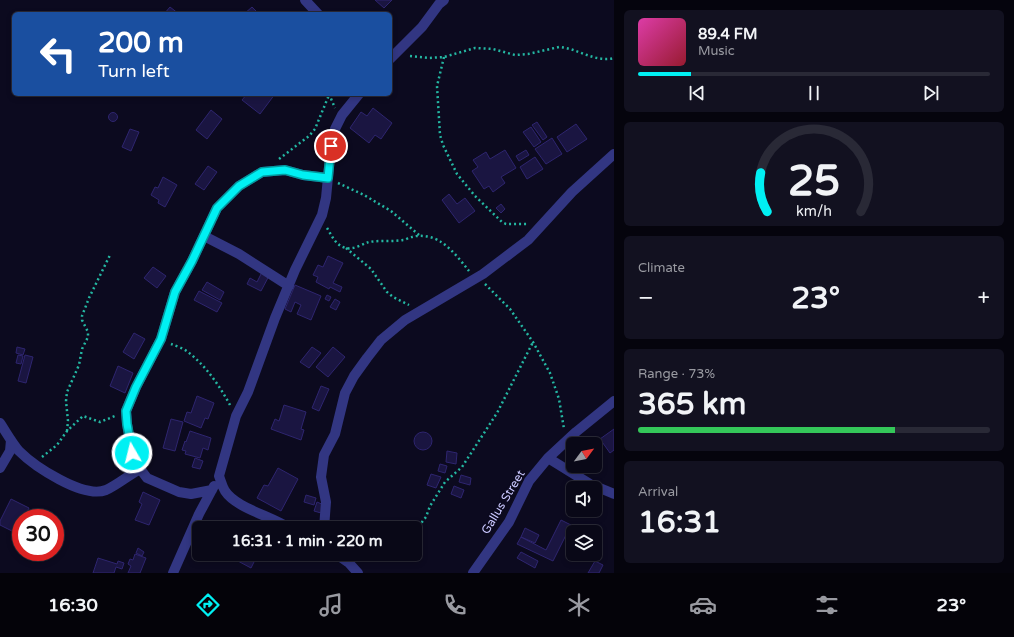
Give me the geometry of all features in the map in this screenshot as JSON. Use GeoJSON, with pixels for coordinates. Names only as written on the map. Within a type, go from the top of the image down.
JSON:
{"type":"FeatureCollection","features":[{"type":"Feature","properties":{"kind":"street"},"geometry":{"type":"LineString","coordinates":[[305,0],[316,12]]}},
{"type":"Feature","properties":{"kind":"street"},"geometry":{"type":"LineString","coordinates":[[392,57],[422,27],[439,4],[444,0]]}},
{"type":"Feature","properties":{"kind":"street"},"geometry":{"type":"LineString","coordinates":[[172,573],[198,514],[220,476],[236,416],[248,392],[275,318],[295,270],[321,218],[326,198],[331,146],[335,129],[342,116],[357,96]]}},
{"type":"Feature","properties":{"kind":"street"},"geometry":{"type":"LineString","coordinates":[[325,521],[326,502],[321,477],[324,455],[335,434],[345,393],[358,370],[381,340],[405,320],[477,278],[528,240],[572,192],[614,154]]}},
{"type":"Feature","properties":{"kind":"street"},"geometry":{"type":"LineString","coordinates":[[212,490],[191,494],[179,492],[147,478],[140,469],[132,453],[126,411],[136,387],[161,339],[175,292],[217,208],[239,186],[262,172],[285,170],[303,175],[328,178]]}},
{"type":"Feature","properties":{"kind":"street"},"geometry":{"type":"LineString","coordinates":[[204,236],[239,254],[289,286]]}},
{"type":"Feature","properties":{"kind":"street","name":"Gallus Street"},"geometry":{"type":"LineString","coordinates":[[571,437],[614,401]]}},
{"type":"Feature","properties":{"kind":"street"},"geometry":{"type":"LineString","coordinates":[[0,423],[18,449],[34,463],[72,486],[88,491],[106,490],[140,469]]}},
{"type":"Feature","properties":{"kind":"street"},"geometry":{"type":"LineString","coordinates":[[0,468],[10,451],[11,440]]}},
{"type":"Feature","properties":{"kind":"street","name":"Gallus Street"},"geometry":{"type":"LineString","coordinates":[[473,573],[509,522],[529,481],[548,458],[566,441]]}},
{"type":"Feature","properties":{"kind":"street"},"geometry":{"type":"LineString","coordinates":[[548,458],[590,484],[614,494]]}},
{"type":"Feature","properties":{"kind":"street"},"geometry":{"type":"LineString","coordinates":[[220,476],[225,492],[238,503],[275,521]]}},
{"type":"Feature","properties":{"kind":"street"},"geometry":{"type":"LineString","coordinates":[[347,561],[357,573]]}},
{"type":"Feature","properties":{"kind":"path"},"geometry":{"type":"LineString","coordinates":[[392,58],[414,56],[429,58],[444,57],[475,48],[493,49],[515,55],[564,47],[607,60],[614,58]]}},
{"type":"Feature","properties":{"kind":"path"},"geometry":{"type":"LineString","coordinates":[[444,57],[437,86],[440,135],[457,174],[475,196],[502,222],[506,224],[542,224]]}},
{"type":"Feature","properties":{"kind":"path"},"geometry":{"type":"LineString","coordinates":[[262,172],[292,150],[315,129],[330,96]]}},
{"type":"Feature","properties":{"kind":"path"},"geometry":{"type":"LineString","coordinates":[[328,178],[364,195],[391,211],[419,235]]}},
{"type":"Feature","properties":{"kind":"path"},"geometry":{"type":"LineString","coordinates":[[321,218],[338,245],[346,248],[371,269],[387,292],[402,302],[422,311]]}},
{"type":"Feature","properties":{"kind":"path"},"geometry":{"type":"LineString","coordinates":[[346,248],[352,248],[377,241],[403,240],[419,235],[432,237],[441,241],[449,248],[477,278],[510,309],[533,342],[550,373],[559,399],[566,441]]}},
{"type":"Feature","properties":{"kind":"path"},"geometry":{"type":"LineString","coordinates":[[67,431],[67,392],[79,365],[82,349],[88,337],[88,332],[82,320],[82,316],[110,255]]}},
{"type":"Feature","properties":{"kind":"path"},"geometry":{"type":"LineString","coordinates":[[161,339],[187,351],[198,361],[210,374],[222,391],[236,416]]}},
{"type":"Feature","properties":{"kind":"path"},"geometry":{"type":"LineString","coordinates":[[422,522],[445,482],[462,467],[497,413],[533,342]]}},
{"type":"Feature","properties":{"kind":"path"},"geometry":{"type":"LineString","coordinates":[[34,463],[57,445],[67,431],[84,416],[100,422],[126,411]]}},
{"type":"Feature","properties":{"kind":"building"},"geometry":{"type":"Polygon","coordinates":[[[375,0],[392,0],[384,8],[375,0]]]}},
{"type":"Feature","properties":{"kind":"building"},"geometry":{"type":"Polygon","coordinates":[[[170,7],[176,12],[166,12],[170,7]]]}},
{"type":"Feature","properties":{"kind":"building"},"geometry":{"type":"Polygon","coordinates":[[[252,7],[257,12],[246,12],[252,7]]]}},
{"type":"Feature","properties":{"kind":"building"},"geometry":{"type":"Polygon","coordinates":[[[245,96],[274,96],[260,114],[242,100],[245,96]]]}},
{"type":"Feature","properties":{"kind":"building"},"geometry":{"type":"Polygon","coordinates":[[[373,108],[392,123],[381,139],[375,135],[369,143],[350,128],[361,112],[367,116],[373,108]]]}},
{"type":"Feature","properties":{"kind":"building"},"geometry":{"type":"Polygon","coordinates":[[[211,110],[222,119],[207,139],[196,130],[211,110]]]}},
{"type":"Feature","properties":{"kind":"building"},"geometry":{"type":"Polygon","coordinates":[[[111,113],[115,113],[117,117],[115,121],[111,121],[109,119],[109,115],[111,113]]]}},
{"type":"Feature","properties":{"kind":"building"},"geometry":{"type":"Polygon","coordinates":[[[537,122],[547,137],[543,140],[532,125],[537,122]]]}},
{"type":"Feature","properties":{"kind":"building"},"geometry":{"type":"Polygon","coordinates":[[[576,124],[587,139],[567,152],[557,137],[576,124]]]}},
{"type":"Feature","properties":{"kind":"building"},"geometry":{"type":"Polygon","coordinates":[[[531,127],[541,142],[534,147],[523,132],[531,127]]]}},
{"type":"Feature","properties":{"kind":"building"},"geometry":{"type":"Polygon","coordinates":[[[130,129],[139,132],[131,151],[122,147],[130,129]]]}},
{"type":"Feature","properties":{"kind":"building"},"geometry":{"type":"Polygon","coordinates":[[[552,138],[562,154],[546,164],[535,149],[552,138]]]}},
{"type":"Feature","properties":{"kind":"building"},"geometry":{"type":"Polygon","coordinates":[[[505,150],[516,168],[501,177],[505,183],[493,192],[489,186],[484,189],[472,171],[478,167],[473,160],[486,152],[490,159],[505,150]]]}},
{"type":"Feature","properties":{"kind":"building"},"geometry":{"type":"Polygon","coordinates":[[[526,150],[529,155],[519,161],[516,156],[526,150]]]}},
{"type":"Feature","properties":{"kind":"building"},"geometry":{"type":"Polygon","coordinates":[[[535,157],[543,169],[527,179],[520,167],[535,157]]]}},
{"type":"Feature","properties":{"kind":"building"},"geometry":{"type":"Polygon","coordinates":[[[208,166],[217,172],[204,190],[195,184],[208,166]]]}},
{"type":"Feature","properties":{"kind":"building"},"geometry":{"type":"Polygon","coordinates":[[[163,177],[177,185],[165,207],[158,203],[159,200],[151,195],[155,187],[158,188],[163,177]]]}},
{"type":"Feature","properties":{"kind":"building"},"geometry":{"type":"Polygon","coordinates":[[[449,194],[457,204],[465,198],[475,211],[459,223],[442,200],[449,194]]]}},
{"type":"Feature","properties":{"kind":"building"},"geometry":{"type":"Polygon","coordinates":[[[501,204],[505,209],[501,213],[496,208],[501,204]]]}},
{"type":"Feature","properties":{"kind":"building"},"geometry":{"type":"Polygon","coordinates":[[[328,256],[343,263],[333,283],[342,287],[340,292],[330,287],[329,289],[316,282],[318,277],[313,275],[318,265],[323,267],[328,256]]]}},
{"type":"Feature","properties":{"kind":"building"},"geometry":{"type":"Polygon","coordinates":[[[153,267],[166,276],[157,288],[144,278],[153,267]]]}},
{"type":"Feature","properties":{"kind":"building"},"geometry":{"type":"Polygon","coordinates":[[[263,270],[270,274],[261,291],[247,284],[250,278],[257,282],[263,270]]]}},
{"type":"Feature","properties":{"kind":"building"},"geometry":{"type":"Polygon","coordinates":[[[207,282],[224,292],[220,300],[202,290],[207,282]]]}},
{"type":"Feature","properties":{"kind":"building"},"geometry":{"type":"Polygon","coordinates":[[[295,285],[321,296],[311,320],[297,314],[301,305],[295,302],[291,312],[285,309],[295,285]]]}},
{"type":"Feature","properties":{"kind":"building"},"geometry":{"type":"Polygon","coordinates":[[[199,291],[222,303],[217,312],[194,300],[199,291]]]}},
{"type":"Feature","properties":{"kind":"building"},"geometry":{"type":"Polygon","coordinates":[[[327,295],[331,297],[329,301],[325,299],[327,295]]]}},
{"type":"Feature","properties":{"kind":"building"},"geometry":{"type":"Polygon","coordinates":[[[335,299],[340,302],[336,310],[330,307],[335,299]]]}},
{"type":"Feature","properties":{"kind":"building"},"geometry":{"type":"Polygon","coordinates":[[[134,333],[145,339],[134,359],[123,352],[134,333]]]}},
{"type":"Feature","properties":{"kind":"building"},"geometry":{"type":"Polygon","coordinates":[[[17,347],[25,349],[23,355],[16,353],[17,347]]]}},
{"type":"Feature","properties":{"kind":"building"},"geometry":{"type":"Polygon","coordinates":[[[312,347],[321,353],[309,368],[300,362],[312,347]]]}},
{"type":"Feature","properties":{"kind":"building"},"geometry":{"type":"Polygon","coordinates":[[[333,347],[345,357],[328,377],[316,367],[333,347]]]}},
{"type":"Feature","properties":{"kind":"building"},"geometry":{"type":"Polygon","coordinates":[[[18,355],[23,356],[21,364],[16,363],[18,355]]]}},
{"type":"Feature","properties":{"kind":"building"},"geometry":{"type":"Polygon","coordinates":[[[25,355],[33,357],[26,383],[18,381],[25,355]]]}},
{"type":"Feature","properties":{"kind":"building"},"geometry":{"type":"Polygon","coordinates":[[[118,366],[133,373],[125,393],[110,386],[118,366]]]}},
{"type":"Feature","properties":{"kind":"building"},"geometry":{"type":"Polygon","coordinates":[[[321,386],[329,389],[319,411],[312,408],[321,386]]]}},
{"type":"Feature","properties":{"kind":"building"},"geometry":{"type":"Polygon","coordinates":[[[197,396],[214,403],[208,419],[205,418],[201,428],[184,421],[187,412],[191,413],[197,396]]]}},
{"type":"Feature","properties":{"kind":"building"},"geometry":{"type":"Polygon","coordinates":[[[284,405],[306,412],[301,429],[304,430],[301,440],[271,429],[275,419],[279,421],[284,405]]]}},
{"type":"Feature","properties":{"kind":"building"},"geometry":{"type":"Polygon","coordinates":[[[171,419],[183,422],[175,451],[163,448],[171,419]]]}},
{"type":"Feature","properties":{"kind":"building"},"geometry":{"type":"Polygon","coordinates":[[[614,429],[614,450],[610,453],[602,442],[602,438],[614,429]]]}},
{"type":"Feature","properties":{"kind":"building"},"geometry":{"type":"Polygon","coordinates":[[[190,431],[211,438],[208,450],[203,448],[200,458],[185,454],[186,451],[182,450],[190,431]]]}},
{"type":"Feature","properties":{"kind":"building"},"geometry":{"type":"Polygon","coordinates":[[[423,432],[429,435],[432,441],[429,447],[423,450],[417,447],[414,441],[417,435],[423,432]]]}},
{"type":"Feature","properties":{"kind":"building"},"geometry":{"type":"Polygon","coordinates":[[[447,451],[457,453],[456,464],[446,462],[447,451]]]}},
{"type":"Feature","properties":{"kind":"building"},"geometry":{"type":"Polygon","coordinates":[[[195,458],[203,461],[200,469],[192,467],[195,458]]]}},
{"type":"Feature","properties":{"kind":"building"},"geometry":{"type":"Polygon","coordinates":[[[440,464],[447,466],[445,473],[438,471],[440,464]]]}},
{"type":"Feature","properties":{"kind":"building"},"geometry":{"type":"Polygon","coordinates":[[[278,468],[298,479],[281,511],[257,498],[264,485],[268,486],[278,468]]]}},
{"type":"Feature","properties":{"kind":"building"},"geometry":{"type":"Polygon","coordinates":[[[431,474],[441,477],[436,488],[427,485],[431,474]]]}},
{"type":"Feature","properties":{"kind":"building"},"geometry":{"type":"Polygon","coordinates":[[[461,475],[471,478],[470,485],[459,482],[461,475]]]}},
{"type":"Feature","properties":{"kind":"building"},"geometry":{"type":"Polygon","coordinates":[[[454,486],[464,490],[461,498],[451,494],[454,486]]]}},
{"type":"Feature","properties":{"kind":"building"},"geometry":{"type":"Polygon","coordinates":[[[143,492],[160,500],[149,525],[135,520],[142,504],[139,502],[143,492]]]}},
{"type":"Feature","properties":{"kind":"building"},"geometry":{"type":"Polygon","coordinates":[[[306,495],[316,498],[314,505],[304,502],[306,495]]]}},
{"type":"Feature","properties":{"kind":"building"},"geometry":{"type":"Polygon","coordinates":[[[11,499],[29,508],[12,509],[12,531],[0,525],[0,521],[11,499]]]}},
{"type":"Feature","properties":{"kind":"building"},"geometry":{"type":"Polygon","coordinates":[[[317,502],[324,505],[321,513],[314,511],[317,502]]]}},
{"type":"Feature","properties":{"kind":"building"},"geometry":{"type":"Polygon","coordinates":[[[561,520],[571,525],[566,525],[566,535],[553,561],[517,544],[521,537],[546,550],[561,520]]]}},
{"type":"Feature","properties":{"kind":"building"},"geometry":{"type":"Polygon","coordinates":[[[525,528],[539,535],[535,543],[521,537],[525,528]]]}},
{"type":"Feature","properties":{"kind":"building"},"geometry":{"type":"Polygon","coordinates":[[[138,548],[144,552],[142,556],[136,553],[138,548]]]}},
{"type":"Feature","properties":{"kind":"building"},"geometry":{"type":"Polygon","coordinates":[[[521,552],[538,561],[535,568],[517,558],[521,552]]]}},
{"type":"Feature","properties":{"kind":"building"},"geometry":{"type":"Polygon","coordinates":[[[135,554],[146,558],[140,573],[128,573],[131,566],[128,564],[130,559],[133,560],[135,554]]]}},
{"type":"Feature","properties":{"kind":"building"},"geometry":{"type":"Polygon","coordinates":[[[98,558],[117,564],[118,561],[124,563],[122,569],[116,567],[114,573],[93,573],[98,558]]]}},
{"type":"Feature","properties":{"kind":"building"},"geometry":{"type":"Polygon","coordinates":[[[238,561],[254,561],[251,568],[238,561]]]}},
{"type":"Feature","properties":{"kind":"building"},"geometry":{"type":"Polygon","coordinates":[[[595,561],[603,565],[599,573],[588,573],[595,561]]]}},
{"type":"Feature","properties":{"kind":"route"},"geometry":{"type":"LineString","coordinates":[[132,453],[126,411],[136,387],[161,339],[175,292],[192,261],[217,208],[239,186],[262,172],[285,170],[303,175],[328,178],[331,146]]}}]}
